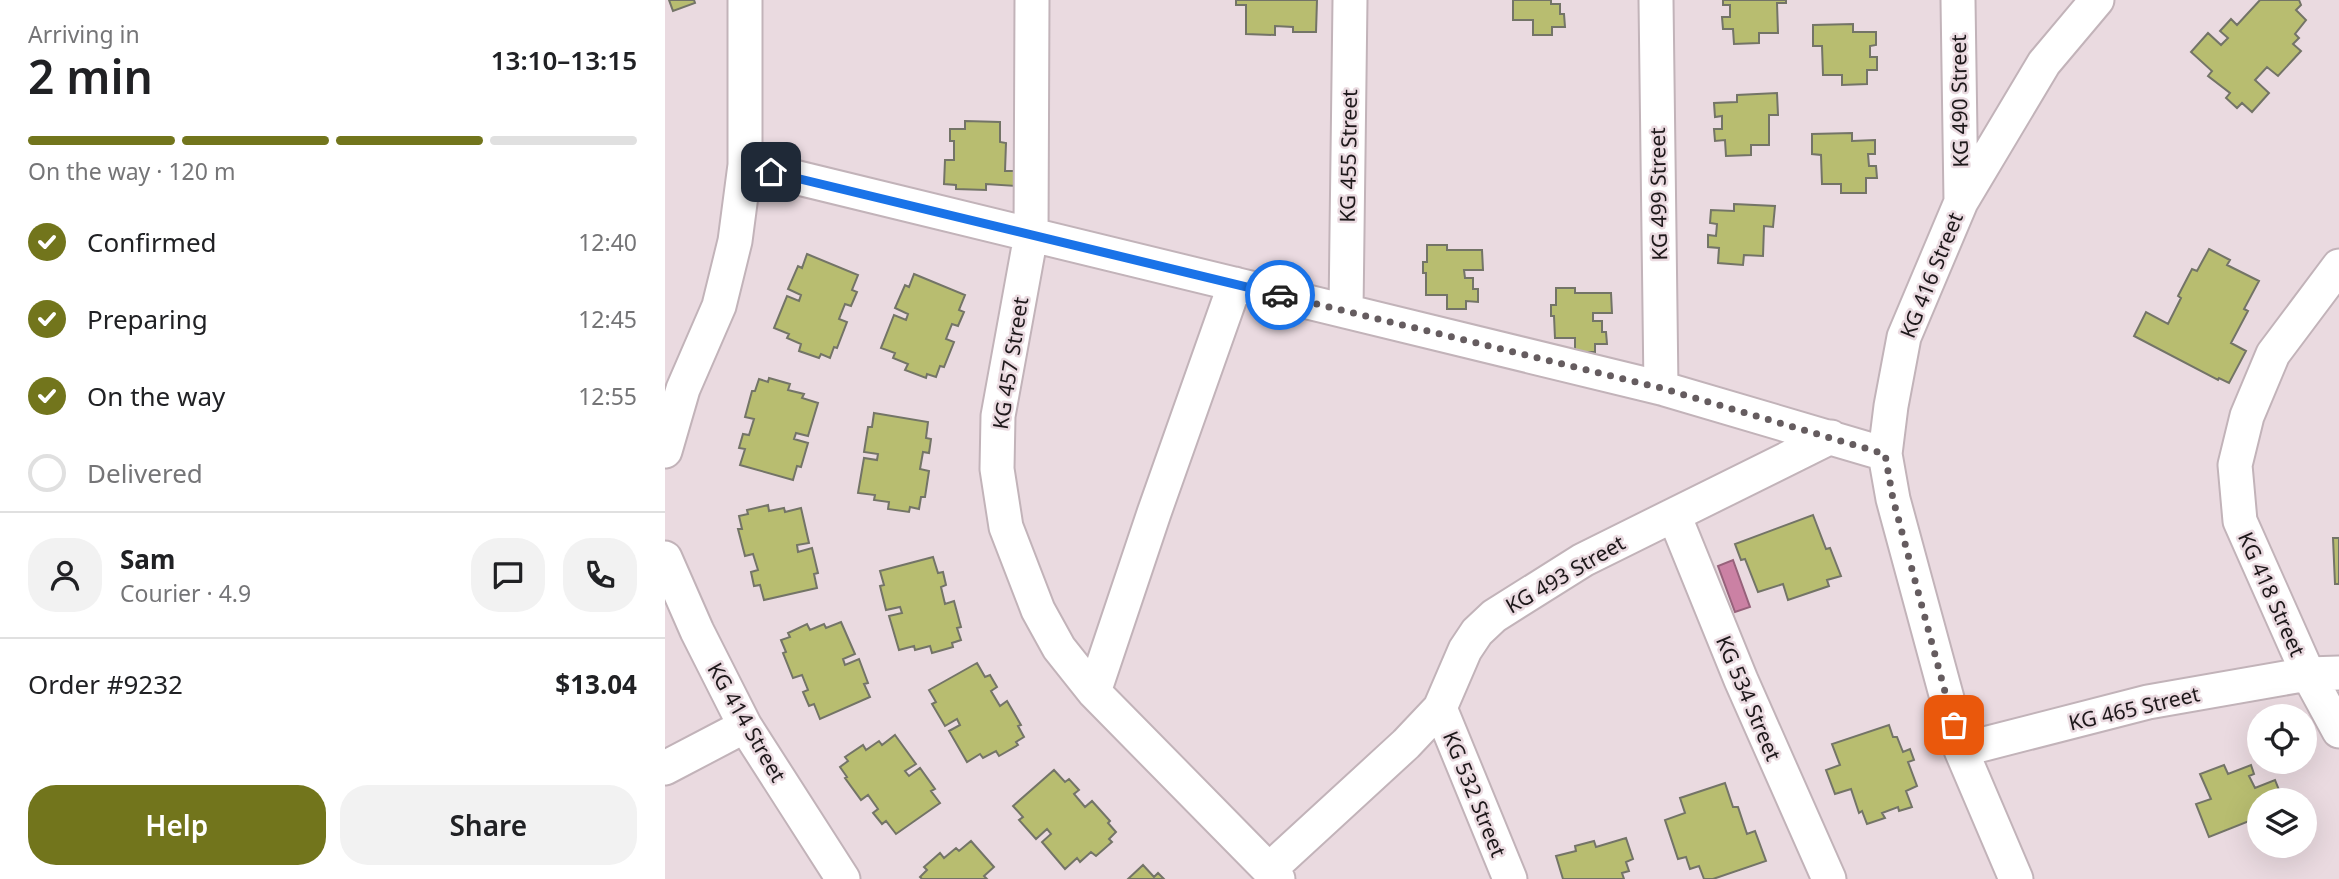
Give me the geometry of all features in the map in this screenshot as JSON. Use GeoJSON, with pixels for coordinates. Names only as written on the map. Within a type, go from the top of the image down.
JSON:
{"type":"FeatureCollection","features":[{"type":"Feature","properties":{"kind":"street"},"geometry":{"type":"LineString","coordinates":[[665,451],[683,389],[719,306],[734,241],[745,165],[744,0]]}},
{"type":"Feature","properties":{"kind":"street","name":"KG 457 Street"},"geometry":{"type":"LineString","coordinates":[[1033,0],[1031,235],[998,416],[997,469],[1006,527],[1038,610],[1059,648],[1094,692],[1274,874]]}},
{"type":"Feature","properties":{"kind":"street","name":"KG 455 Street"},"geometry":{"type":"LineString","coordinates":[[1346,312],[1350,0]]}},
{"type":"Feature","properties":{"kind":"street","name":"KG 499 Street"},"geometry":{"type":"LineString","coordinates":[[1656,0],[1661,388]]}},
{"type":"Feature","properties":{"kind":"street","name":"KG 490 Street"},"geometry":{"type":"LineString","coordinates":[[1958,0],[1961,202]]}},
{"type":"Feature","properties":{"kind":"street","name":"KG 416 Street"},"geometry":{"type":"LineString","coordinates":[[2016,879],[1961,750],[1893,499],[1885,454],[1904,337],[1961,202],[2044,63],[2097,0]]}},
{"type":"Feature","properties":{"kind":"street"},"geometry":{"type":"LineString","coordinates":[[745,165],[1661,388],[1885,454]]}},
{"type":"Feature","properties":{"kind":"street","name":"KG 418 Street"},"geometry":{"type":"LineString","coordinates":[[2339,266],[2273,354],[2247,416],[2235,465],[2240,522],[2323,674],[2339,731]]}},
{"type":"Feature","properties":{"kind":"street"},"geometry":{"type":"LineString","coordinates":[[1094,692],[1153,513],[1234,284]]}},
{"type":"Feature","properties":{"kind":"street","name":"KG 493 Street"},"geometry":{"type":"LineString","coordinates":[[1274,874],[1440,708],[1465,650],[1493,615],[1583,561],[1831,437]]}},
{"type":"Feature","properties":{"kind":"street","name":"KG 534 Street"},"geometry":{"type":"LineString","coordinates":[[1674,515],[1741,680],[1829,879]]}},
{"type":"Feature","properties":{"kind":"street","name":"KG 414 Street"},"geometry":{"type":"LineString","coordinates":[[665,558],[697,632],[745,726],[843,879]]}},
{"type":"Feature","properties":{"kind":"street","name":"KG 465 Street"},"geometry":{"type":"LineString","coordinates":[[1961,750],[2148,702],[2323,674]]}},
{"type":"Feature","properties":{"kind":"street","name":"KG 532 Street"},"geometry":{"type":"LineString","coordinates":[[1440,708],[1510,879]]}},
{"type":"Feature","properties":{"kind":"street"},"geometry":{"type":"LineString","coordinates":[[665,768],[745,726]]}},
{"type":"Feature","properties":{"kind":"shaded area"},"geometry":{"type":"Polygon","coordinates":[[[1733,560],[1750,607],[1735,612],[1718,566],[1733,560]]]}},
{"type":"Feature","properties":{"kind":"building"},"geometry":{"type":"Polygon","coordinates":[[[669,0],[694,0],[695,3],[673,11],[669,0]]]}},
{"type":"Feature","properties":{"kind":"building"},"geometry":{"type":"Polygon","coordinates":[[[1236,0],[1317,0],[1316,32],[1293,32],[1293,27],[1275,26],[1275,35],[1246,34],[1246,5],[1236,5],[1236,0]]]}},
{"type":"Feature","properties":{"kind":"building"},"geometry":{"type":"Polygon","coordinates":[[[1513,0],[1551,0],[1551,4],[1560,4],[1560,14],[1564,14],[1565,27],[1552,27],[1552,35],[1533,35],[1533,20],[1513,20],[1513,0]]]}},
{"type":"Feature","properties":{"kind":"building"},"geometry":{"type":"Polygon","coordinates":[[[1723,0],[1786,0],[1786,3],[1777,3],[1778,33],[1759,33],[1759,43],[1734,44],[1733,29],[1723,29],[1722,17],[1730,17],[1730,5],[1723,5],[1723,0]]]}},
{"type":"Feature","properties":{"kind":"building"},"geometry":{"type":"Polygon","coordinates":[[[2260,0],[2299,0],[2301,5],[2296,10],[2306,20],[2295,34],[2299,38],[2293,44],[2301,51],[2278,76],[2267,67],[2255,80],[2269,93],[2252,112],[2242,103],[2237,108],[2226,98],[2230,93],[2208,76],[2212,71],[2191,52],[2208,33],[2221,45],[2228,38],[2220,31],[2231,19],[2237,25],[2260,0]]]}},
{"type":"Feature","properties":{"kind":"building"},"geometry":{"type":"Polygon","coordinates":[[[1853,24],[1853,32],[1876,32],[1876,45],[1870,46],[1870,57],[1877,57],[1877,70],[1867,70],[1867,84],[1842,85],[1842,75],[1823,75],[1822,46],[1813,46],[1813,25],[1853,24]]]}},
{"type":"Feature","properties":{"kind":"building"},"geometry":{"type":"Polygon","coordinates":[[[1777,93],[1778,115],[1769,115],[1769,145],[1751,145],[1751,155],[1726,156],[1725,140],[1715,141],[1714,129],[1722,129],[1722,116],[1715,117],[1714,103],[1737,102],[1737,95],[1777,93]]]}},
{"type":"Feature","properties":{"kind":"building"},"geometry":{"type":"Polygon","coordinates":[[[965,121],[1000,122],[1000,142],[1006,143],[1005,171],[1016,171],[1016,186],[986,184],[986,190],[956,189],[956,185],[944,184],[945,160],[954,160],[954,141],[950,141],[950,129],[965,129],[965,121]]]}},
{"type":"Feature","properties":{"kind":"building"},"geometry":{"type":"Polygon","coordinates":[[[1852,133],[1852,141],[1875,140],[1875,154],[1868,154],[1869,166],[1876,166],[1877,178],[1866,178],[1866,193],[1841,193],[1841,184],[1822,184],[1821,155],[1812,154],[1812,134],[1852,133]]]}},
{"type":"Feature","properties":{"kind":"building"},"geometry":{"type":"Polygon","coordinates":[[[1734,204],[1775,206],[1773,227],[1764,226],[1763,256],[1744,255],[1743,265],[1718,263],[1719,248],[1708,247],[1708,235],[1716,236],[1717,224],[1710,223],[1711,210],[1734,211],[1734,204]]]}},
{"type":"Feature","properties":{"kind":"building"},"geometry":{"type":"Polygon","coordinates":[[[1427,245],[1447,245],[1447,250],[1482,250],[1483,270],[1464,270],[1465,278],[1473,278],[1473,289],[1478,289],[1478,302],[1466,301],[1466,309],[1447,309],[1447,295],[1426,295],[1423,262],[1427,262],[1427,245]]]}},
{"type":"Feature","properties":{"kind":"building"},"geometry":{"type":"Polygon","coordinates":[[[2209,249],[2230,260],[2227,265],[2259,281],[2244,309],[2248,311],[2231,343],[2246,351],[2229,383],[2219,378],[2218,380],[2134,336],[2146,312],[2168,324],[2192,269],[2197,271],[2209,249]]]}},
{"type":"Feature","properties":{"kind":"building"},"geometry":{"type":"Polygon","coordinates":[[[807,254],[858,275],[852,290],[857,292],[851,306],[845,304],[839,319],[847,322],[830,358],[821,354],[819,358],[799,351],[801,344],[787,338],[789,334],[774,328],[787,296],[799,301],[801,295],[788,289],[798,266],[802,268],[807,254]]]}},
{"type":"Feature","properties":{"kind":"building"},"geometry":{"type":"Polygon","coordinates":[[[914,274],[965,295],[959,310],[964,312],[958,326],[952,324],[946,339],[954,342],[944,367],[940,366],[936,377],[927,374],[926,378],[905,370],[908,364],[893,358],[895,353],[881,348],[894,315],[906,320],[908,314],[895,308],[905,285],[909,287],[914,274]]]}},
{"type":"Feature","properties":{"kind":"building"},"geometry":{"type":"Polygon","coordinates":[[[1556,288],[1575,288],[1575,293],[1611,293],[1612,313],[1593,313],[1593,321],[1602,321],[1602,332],[1606,332],[1607,344],[1595,344],[1595,352],[1575,352],[1575,338],[1555,338],[1551,305],[1556,305],[1556,288]]]}},
{"type":"Feature","properties":{"kind":"building"},"geometry":{"type":"Polygon","coordinates":[[[769,378],[790,384],[788,390],[804,394],[802,398],[818,403],[808,436],[796,433],[794,439],[808,443],[801,467],[797,466],[793,480],[740,465],[745,449],[739,448],[743,434],[749,435],[754,419],[745,417],[752,391],[755,391],[759,379],[768,382],[769,378]]]}},
{"type":"Feature","properties":{"kind":"building"},"geometry":{"type":"Polygon","coordinates":[[[874,413],[928,422],[926,438],[931,439],[929,453],[923,452],[920,469],[929,471],[925,497],[921,497],[919,509],[910,507],[909,512],[888,509],[889,502],[874,500],[875,495],[858,493],[864,458],[877,460],[878,454],[864,452],[868,427],[872,427],[874,413]]]}},
{"type":"Feature","properties":{"kind":"building"},"geometry":{"type":"Polygon","coordinates":[[[768,505],[769,511],[784,508],[785,512],[801,508],[809,543],[797,545],[798,552],[812,548],[818,573],[814,574],[817,588],[764,600],[760,585],[754,586],[751,572],[758,570],[753,554],[745,556],[738,529],[742,529],[739,516],[748,514],[747,510],[768,505]]]}},
{"type":"Feature","properties":{"kind":"building"},"geometry":{"type":"Polygon","coordinates":[[[1813,515],[1826,549],[1830,548],[1841,576],[1827,580],[1829,586],[1788,600],[1783,584],[1758,592],[1745,559],[1741,560],[1735,544],[1813,515]]]}},
{"type":"Feature","properties":{"kind":"building"},"geometry":{"type":"Polygon","coordinates":[[[2333,538],[2339,538],[2339,584],[2335,584],[2333,538]]]}},
{"type":"Feature","properties":{"kind":"building"},"geometry":{"type":"Polygon","coordinates":[[[933,557],[938,573],[943,572],[946,585],[941,587],[945,604],[954,601],[961,627],[957,628],[961,640],[952,643],[953,647],[932,653],[930,646],[899,650],[889,616],[902,613],[900,607],[886,610],[880,586],[884,585],[880,571],[933,557]]]}},
{"type":"Feature","properties":{"kind":"building"},"geometry":{"type":"Polygon","coordinates":[[[841,622],[855,654],[843,659],[845,665],[859,659],[868,683],[864,684],[870,697],[820,719],[814,704],[809,706],[803,692],[808,690],[802,675],[793,678],[781,640],[790,637],[788,633],[807,624],[810,630],[824,624],[826,628],[841,622]]]}},
{"type":"Feature","properties":{"kind":"building"},"geometry":{"type":"Polygon","coordinates":[[[977,663],[985,677],[990,675],[997,687],[991,691],[1000,706],[1007,701],[1021,725],[1018,726],[1024,737],[1016,742],[1018,745],[999,756],[996,751],[983,758],[980,754],[967,762],[949,731],[960,725],[957,719],[945,726],[932,704],[936,702],[929,690],[977,663]]]}},
{"type":"Feature","properties":{"kind":"building"},"geometry":{"type":"Polygon","coordinates":[[[1889,725],[1903,752],[1910,749],[1914,760],[1908,762],[1917,786],[1906,791],[1912,807],[1899,811],[1898,807],[1882,813],[1885,818],[1867,824],[1862,811],[1859,813],[1851,789],[1835,794],[1826,770],[1840,765],[1832,744],[1889,725]]]}},
{"type":"Feature","properties":{"kind":"building"},"geometry":{"type":"Polygon","coordinates":[[[895,735],[916,764],[905,771],[909,776],[920,768],[935,789],[931,791],[940,803],[896,834],[886,821],[882,824],[873,813],[878,809],[868,795],[861,800],[840,767],[848,761],[845,757],[863,745],[866,750],[879,741],[882,745],[895,735]]]}},
{"type":"Feature","properties":{"kind":"building"},"geometry":{"type":"Polygon","coordinates":[[[2224,765],[2228,774],[2247,767],[2247,774],[2254,774],[2249,776],[2255,788],[2247,788],[2247,822],[2209,837],[2196,804],[2211,799],[2200,774],[2224,765]]]}},
{"type":"Feature","properties":{"kind":"building"},"geometry":{"type":"Polygon","coordinates":[[[1054,770],[1065,782],[1069,779],[1079,790],[1074,794],[1085,807],[1092,801],[1116,832],[1109,839],[1112,842],[1096,856],[1091,852],[1080,862],[1077,858],[1065,869],[1042,842],[1051,834],[1047,829],[1036,839],[1019,820],[1023,817],[1013,806],[1054,770]]]}},
{"type":"Feature","properties":{"kind":"building"},"geometry":{"type":"Polygon","coordinates":[[[2275,780],[2278,788],[2255,788],[2275,780]]]}},
{"type":"Feature","properties":{"kind":"building"},"geometry":{"type":"Polygon","coordinates":[[[1725,783],[1733,807],[1738,807],[1747,834],[1755,831],[1766,861],[1713,879],[1704,879],[1699,866],[1690,869],[1686,857],[1678,859],[1665,820],[1685,813],[1680,798],[1725,783]]]}},
{"type":"Feature","properties":{"kind":"building"},"geometry":{"type":"Polygon","coordinates":[[[1626,838],[1633,859],[1626,862],[1629,871],[1622,873],[1624,879],[1563,879],[1556,856],[1576,851],[1575,846],[1594,841],[1596,847],[1626,838]]]}},
{"type":"Feature","properties":{"kind":"building"},"geometry":{"type":"Polygon","coordinates":[[[971,841],[994,867],[984,876],[987,879],[920,877],[927,870],[924,867],[940,853],[944,858],[971,841]]]}},
{"type":"Feature","properties":{"kind":"building"},"geometry":{"type":"Polygon","coordinates":[[[1143,865],[1154,877],[1158,873],[1164,879],[1128,879],[1143,865]]]}},
{"type":"Feature","properties":{"kind":"way so far"},"geometry":{"type":"LineString","coordinates":[[1280,295],[1661,388],[1885,454],[1893,499],[1954,725]]}},
{"type":"Feature","properties":{"kind":"route"},"geometry":{"type":"LineString","coordinates":[[771,172],[1280,295]]}}]}
